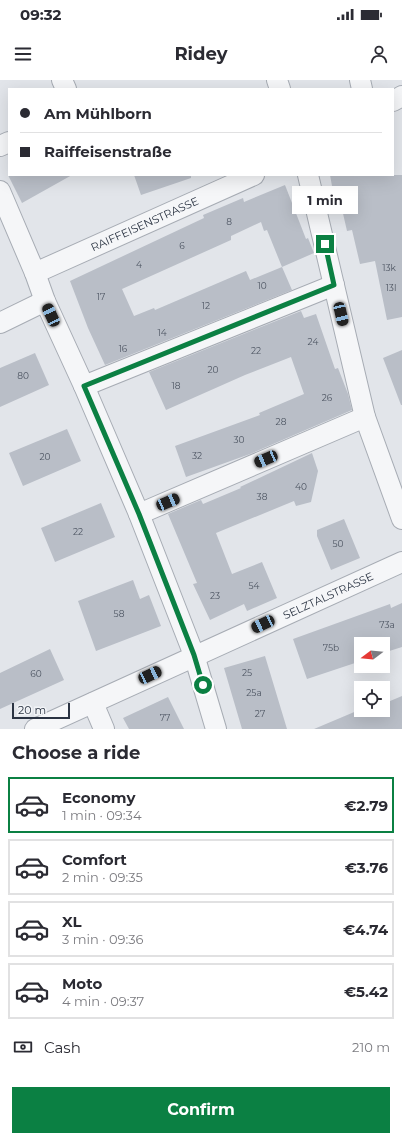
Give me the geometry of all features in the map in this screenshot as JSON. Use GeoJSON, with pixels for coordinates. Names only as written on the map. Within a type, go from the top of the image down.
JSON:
{"type":"FeatureCollection","features":[{"type":"Feature","properties":{"kind":"street","name":"RAIFFEISENSTRASSE"},"geometry":{"type":"LineString","coordinates":[[35,273],[252,176]]}},
{"type":"Feature","properties":{"kind":"street"},"geometry":{"type":"LineString","coordinates":[[308,176],[365,417],[402,519]]}},
{"type":"Feature","properties":{"kind":"street"},"geometry":{"type":"LineString","coordinates":[[0,191],[35,273],[45,301],[84,386],[139,514],[194,655],[216,729]]}},
{"type":"Feature","properties":{"kind":"street"},"geometry":{"type":"LineString","coordinates":[[84,386],[334,285]]}},
{"type":"Feature","properties":{"kind":"street"},"geometry":{"type":"LineString","coordinates":[[0,323],[45,301]]}},
{"type":"Feature","properties":{"kind":"street"},"geometry":{"type":"LineString","coordinates":[[139,514],[365,417]]}},
{"type":"Feature","properties":{"kind":"street","name":"SELZTALSTRASSE"},"geometry":{"type":"LineString","coordinates":[[35,729],[194,655],[402,562]]}},
{"type":"Feature","properties":{"kind":"street"},"geometry":{"type":"LineString","coordinates":[[93,702],[104,729]]}},
{"type":"Feature","properties":{"kind":"building"},"geometry":{"type":"Polygon","coordinates":[[[402,175],[402,317],[387,320],[375,261],[360,264],[352,230],[347,231],[339,196],[334,197],[330,176],[402,175]]]}},
{"type":"Feature","properties":{"kind":"building"},"geometry":{"type":"Polygon","coordinates":[[[8,176],[70,176],[22,203],[8,176]]]}},
{"type":"Feature","properties":{"kind":"building"},"geometry":{"type":"Polygon","coordinates":[[[134,176],[191,176],[191,178],[141,195],[134,176]]]}},
{"type":"Feature","properties":{"kind":"building"},"geometry":{"type":"Polygon","coordinates":[[[285,185],[306,239],[308,238],[314,253],[282,267],[292,290],[105,365],[88,328],[70,281],[204,218],[203,215],[243,198],[244,202],[285,185]],[[261,222],[231,236],[231,240],[122,289],[134,316],[154,308],[155,310],[246,271],[250,280],[282,267],[267,230],[264,231],[261,222]]]}},
{"type":"Feature","properties":{"kind":"building"},"geometry":{"type":"Polygon","coordinates":[[[301,311],[304,318],[316,314],[335,369],[338,368],[348,394],[352,410],[250,454],[186,477],[175,446],[260,415],[259,413],[304,394],[291,357],[245,375],[166,410],[149,372],[301,311]]]}},
{"type":"Feature","properties":{"kind":"building"},"geometry":{"type":"Polygon","coordinates":[[[402,350],[402,405],[401,405],[383,358],[402,350]]]}},
{"type":"Feature","properties":{"kind":"building"},"geometry":{"type":"Polygon","coordinates":[[[35,353],[49,385],[0,407],[0,368],[35,353]]]}},
{"type":"Feature","properties":{"kind":"building"},"geometry":{"type":"Polygon","coordinates":[[[67,429],[81,461],[23,486],[9,453],[67,429]]]}},
{"type":"Feature","properties":{"kind":"building"},"geometry":{"type":"Polygon","coordinates":[[[312,453],[318,471],[311,502],[296,506],[294,501],[216,533],[232,574],[262,562],[277,598],[247,611],[244,604],[210,620],[193,584],[197,583],[168,514],[201,500],[203,504],[241,488],[240,487],[312,453]]]}},
{"type":"Feature","properties":{"kind":"building"},"geometry":{"type":"Polygon","coordinates":[[[101,503],[115,537],[55,562],[41,528],[101,503]]]}},
{"type":"Feature","properties":{"kind":"building"},"geometry":{"type":"Polygon","coordinates":[[[344,519],[360,558],[331,570],[317,536],[317,530],[344,519]]]}},
{"type":"Feature","properties":{"kind":"building"},"geometry":{"type":"Polygon","coordinates":[[[133,580],[140,599],[149,595],[161,626],[96,651],[78,601],[133,580]]]}},
{"type":"Feature","properties":{"kind":"building"},"geometry":{"type":"Polygon","coordinates":[[[402,603],[402,647],[390,651],[390,637],[354,637],[354,663],[307,679],[293,639],[390,604],[391,608],[402,603]]]}},
{"type":"Feature","properties":{"kind":"building"},"geometry":{"type":"Polygon","coordinates":[[[50,649],[64,680],[0,709],[0,673],[50,649]]]}},
{"type":"Feature","properties":{"kind":"building"},"geometry":{"type":"Polygon","coordinates":[[[265,656],[287,729],[242,729],[224,668],[265,656]]]}},
{"type":"Feature","properties":{"kind":"building"},"geometry":{"type":"Polygon","coordinates":[[[402,696],[402,729],[314,729],[354,712],[354,717],[390,717],[390,701],[402,696]]]}},
{"type":"Feature","properties":{"kind":"building"},"geometry":{"type":"Polygon","coordinates":[[[168,697],[184,729],[129,729],[123,718],[168,697]]]}},
{"type":"Feature","properties":{"kind":"route"},"geometry":{"type":"LineString","coordinates":[[203,685],[194,655],[139,514],[84,386],[334,285],[325,244]]}}]}
